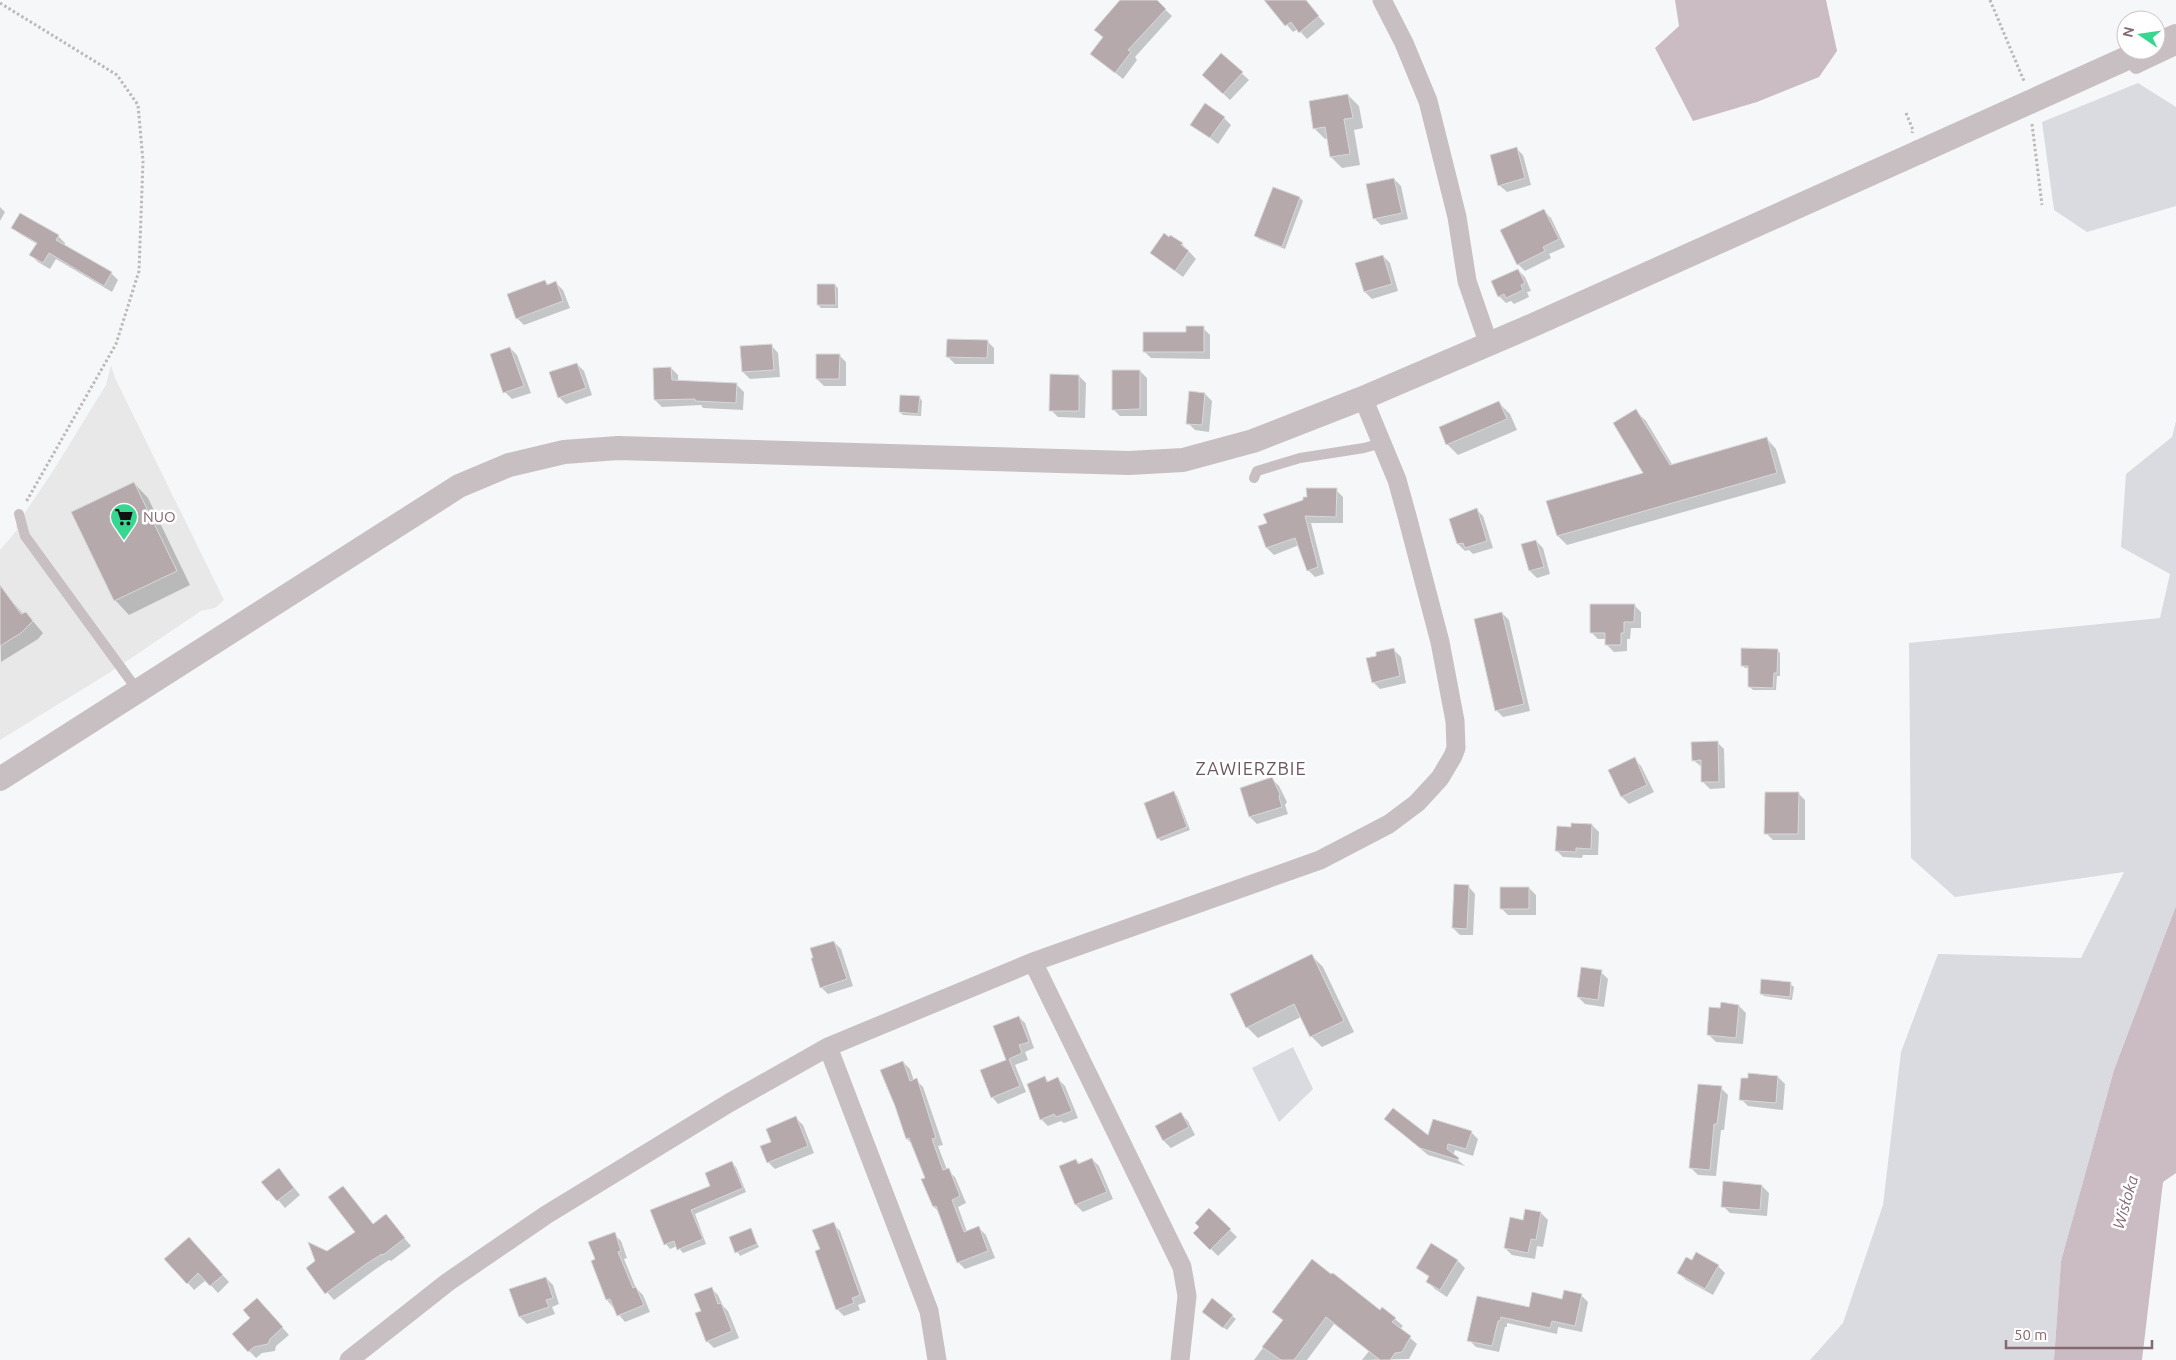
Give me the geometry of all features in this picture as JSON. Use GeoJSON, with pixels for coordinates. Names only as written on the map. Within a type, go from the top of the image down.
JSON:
{"type":"FeatureCollection","features":[{"type":"Feature","properties":{"kind":"street"},"geometry":{"type":"LineString","coordinates":[[1382,0],[1404,43],[1428,101],[1457,217],[1467,281],[1488,345]]}},
{"type":"Feature","properties":{"kind":"street"},"geometry":{"type":"LineString","coordinates":[[1918,146],[2176,48]]}},
{"type":"Feature","properties":{"kind":"street"},"geometry":{"type":"LineString","coordinates":[[0,779],[459,486],[509,465],[564,452],[618,448],[1130,463],[1184,460],[1254,441],[1363,398],[1488,345],[1918,146],[2116,52]]}},
{"type":"Feature","properties":{"kind":"street"},"geometry":{"type":"LineString","coordinates":[[1918,146],[2121,60]]}},
{"type":"Feature","properties":{"kind":"street"},"geometry":{"type":"LineString","coordinates":[[350,1360],[448,1282],[546,1215],[730,1103],[828,1047],[1032,962],[1320,860],[1389,824],[1417,803],[1440,778],[1456,748],[1455,722],[1440,642],[1397,480],[1363,398]]}},
{"type":"Feature","properties":{"kind":"street"},"geometry":{"type":"LineString","coordinates":[[1032,962],[1182,1267],[1187,1296],[1180,1360]]}},
{"type":"Feature","properties":{"kind":"street"},"geometry":{"type":"LineString","coordinates":[[828,1047],[929,1310],[937,1360]]}},
{"type":"Feature","properties":{"kind":"lane"},"geometry":{"type":"LineString","coordinates":[[1254,478],[1258,471],[1300,458],[1364,448],[1382,443]]}},
{"type":"Feature","properties":{"kind":"lane"},"geometry":{"type":"LineString","coordinates":[[19,514],[25,536],[139,691]]}},
{"type":"Feature","properties":{"kind":"path"},"geometry":{"type":"LineString","coordinates":[[1990,0],[2024,79],[2026,88]]}},
{"type":"Feature","properties":{"kind":"path"},"geometry":{"type":"LineString","coordinates":[[0,3],[117,75],[138,105],[143,161],[139,271],[116,344],[19,514]]}},
{"type":"Feature","properties":{"kind":"path"},"geometry":{"type":"LineString","coordinates":[[1906,113],[1918,146]]}},
{"type":"Feature","properties":{"kind":"path"},"geometry":{"type":"LineString","coordinates":[[2031,118],[2042,206]]}},
{"type":"Feature","properties":{"kind":"shaded area"},"geometry":{"type":"Polygon","coordinates":[[[2138,83],[2176,107],[2176,206],[2087,232],[2054,210],[2042,122],[2138,83]]]}},
{"type":"Feature","properties":{"kind":"shaded area"},"geometry":{"type":"Polygon","coordinates":[[[111,365],[115,378],[224,600],[215,608],[201,611],[109,673],[0,740],[0,550],[17,530],[16,526],[53,471],[106,385],[111,365]]]}},
{"type":"Feature","properties":{"kind":"shaded area"},"geometry":{"type":"Polygon","coordinates":[[[2176,421],[2176,906],[2114,1070],[2061,1261],[2054,1360],[1810,1360],[1843,1323],[1883,1205],[1901,1052],[1938,954],[2081,958],[2124,872],[1955,897],[1911,858],[1909,643],[2160,618],[2170,574],[2121,547],[2126,474],[2172,437],[2176,421]]]}},
{"type":"Feature","properties":{"kind":"shaded area"},"geometry":{"type":"Polygon","coordinates":[[[1293,1047],[1313,1089],[1279,1122],[1252,1068],[1293,1047]]]}},
{"type":"Feature","properties":{"kind":"water"},"geometry":{"type":"Polygon","coordinates":[[[1675,0],[1826,0],[1837,51],[1819,77],[1757,102],[1693,121],[1655,48],[1679,26],[1675,0]]]}},
{"type":"Feature","properties":{"kind":"water","name":"Wisłoka"},"geometry":{"type":"Polygon","coordinates":[[[2176,906],[2176,1173],[2163,1182],[2142,1360],[2054,1360],[2061,1261],[2114,1070],[2176,906]]]}},
{"type":"Feature","properties":{"kind":"building"},"geometry":{"type":"Polygon","coordinates":[[[1120,0],[1157,0],[1166,9],[1128,50],[1131,52],[1115,73],[1090,54],[1103,37],[1094,30],[1120,0]]]}},
{"type":"Feature","properties":{"kind":"building"},"geometry":{"type":"Polygon","coordinates":[[[1264,0],[1306,0],[1319,16],[1299,33],[1291,22],[1285,26],[1264,0]]]}},
{"type":"Feature","properties":{"kind":"building"},"geometry":{"type":"Polygon","coordinates":[[[1221,53],[1243,72],[1223,94],[1202,75],[1221,53]]]}},
{"type":"Feature","properties":{"kind":"building"},"geometry":{"type":"Polygon","coordinates":[[[1348,94],[1353,118],[1344,119],[1350,154],[1330,157],[1325,127],[1313,129],[1309,101],[1348,94]]]}},
{"type":"Feature","properties":{"kind":"building"},"geometry":{"type":"Polygon","coordinates":[[[1205,103],[1225,117],[1210,138],[1190,125],[1205,103]]]}},
{"type":"Feature","properties":{"kind":"building"},"geometry":{"type":"Polygon","coordinates":[[[1517,147],[1525,178],[1498,186],[1490,155],[1517,147]]]}},
{"type":"Feature","properties":{"kind":"building"},"geometry":{"type":"Polygon","coordinates":[[[1394,178],[1402,213],[1373,219],[1366,184],[1394,178]]]}},
{"type":"Feature","properties":{"kind":"building"},"geometry":{"type":"Polygon","coordinates":[[[1273,187],[1300,197],[1282,247],[1254,236],[1273,187]]]}},
{"type":"Feature","properties":{"kind":"building"},"geometry":{"type":"Polygon","coordinates":[[[1544,209],[1559,239],[1543,247],[1545,251],[1517,265],[1500,230],[1544,209]]]}},
{"type":"Feature","properties":{"kind":"building"},"geometry":{"type":"Polygon","coordinates":[[[20,213],[59,235],[56,240],[112,272],[104,286],[49,253],[43,263],[29,255],[37,243],[11,228],[20,213]]]}},
{"type":"Feature","properties":{"kind":"building"},"geometry":{"type":"Polygon","coordinates":[[[1164,233],[1183,243],[1181,245],[1189,251],[1175,271],[1150,253],[1164,233]]]}},
{"type":"Feature","properties":{"kind":"building"},"geometry":{"type":"Polygon","coordinates":[[[1383,255],[1392,284],[1364,292],[1355,263],[1383,255]]]}},
{"type":"Feature","properties":{"kind":"building"},"geometry":{"type":"Polygon","coordinates":[[[1518,269],[1525,283],[1521,285],[1523,290],[1506,298],[1504,294],[1498,297],[1491,281],[1518,269]]]}},
{"type":"Feature","properties":{"kind":"building"},"geometry":{"type":"Polygon","coordinates":[[[545,280],[547,285],[556,281],[563,301],[516,319],[507,294],[545,280]]]}},
{"type":"Feature","properties":{"kind":"building"},"geometry":{"type":"Polygon","coordinates":[[[817,284],[835,284],[836,305],[817,305],[817,284]]]}},
{"type":"Feature","properties":{"kind":"building"},"geometry":{"type":"Polygon","coordinates":[[[1186,326],[1204,326],[1204,352],[1143,352],[1143,332],[1186,332],[1186,326]]]}},
{"type":"Feature","properties":{"kind":"building"},"geometry":{"type":"Polygon","coordinates":[[[947,339],[988,340],[987,358],[946,357],[947,339]]]}},
{"type":"Feature","properties":{"kind":"building"},"geometry":{"type":"Polygon","coordinates":[[[772,344],[774,370],[742,372],[740,346],[772,344]]]}},
{"type":"Feature","properties":{"kind":"building"},"geometry":{"type":"Polygon","coordinates":[[[510,347],[524,386],[503,393],[490,354],[510,347]]]}},
{"type":"Feature","properties":{"kind":"building"},"geometry":{"type":"Polygon","coordinates":[[[816,354],[840,354],[839,379],[816,379],[816,354]]]}},
{"type":"Feature","properties":{"kind":"building"},"geometry":{"type":"Polygon","coordinates":[[[577,363],[586,388],[558,398],[549,372],[577,363]]]}},
{"type":"Feature","properties":{"kind":"building"},"geometry":{"type":"Polygon","coordinates":[[[671,367],[672,380],[737,383],[736,403],[695,401],[695,399],[654,400],[653,368],[671,367]]]}},
{"type":"Feature","properties":{"kind":"building"},"geometry":{"type":"Polygon","coordinates":[[[1112,370],[1140,370],[1140,409],[1112,410],[1112,370]]]}},
{"type":"Feature","properties":{"kind":"building"},"geometry":{"type":"Polygon","coordinates":[[[1050,374],[1079,375],[1079,411],[1049,411],[1050,374]]]}},
{"type":"Feature","properties":{"kind":"building"},"geometry":{"type":"Polygon","coordinates":[[[1189,391],[1205,393],[1202,425],[1186,424],[1189,391]]]}},
{"type":"Feature","properties":{"kind":"building"},"geometry":{"type":"Polygon","coordinates":[[[900,395],[920,396],[918,414],[899,412],[900,395]]]}},
{"type":"Feature","properties":{"kind":"building"},"geometry":{"type":"Polygon","coordinates":[[[1499,401],[1507,419],[1446,445],[1439,427],[1499,401]]]}},
{"type":"Feature","properties":{"kind":"building"},"geometry":{"type":"Polygon","coordinates":[[[1636,409],[1670,465],[1767,437],[1777,473],[1557,536],[1546,501],[1643,473],[1613,423],[1636,409]]]}},
{"type":"Feature","properties":{"kind":"building","name":"NUO"},"geometry":{"type":"Polygon","coordinates":[[[134,482],[177,571],[114,601],[71,512],[134,482]]]}},
{"type":"Feature","properties":{"kind":"building"},"geometry":{"type":"Polygon","coordinates":[[[1306,488],[1337,488],[1336,517],[1305,516],[1318,567],[1307,571],[1295,538],[1266,548],[1258,526],[1267,523],[1263,514],[1307,497],[1306,488]]]}},
{"type":"Feature","properties":{"kind":"building"},"geometry":{"type":"Polygon","coordinates":[[[1477,508],[1487,541],[1465,548],[1463,543],[1457,544],[1449,519],[1477,508]]]}},
{"type":"Feature","properties":{"kind":"building"},"geometry":{"type":"Polygon","coordinates":[[[1536,540],[1544,567],[1529,571],[1521,544],[1536,540]]]}},
{"type":"Feature","properties":{"kind":"building"},"geometry":{"type":"Polygon","coordinates":[[[0,585],[21,614],[26,612],[33,621],[21,633],[0,646],[0,585]]]}},
{"type":"Feature","properties":{"kind":"building"},"geometry":{"type":"Polygon","coordinates":[[[1590,604],[1635,604],[1634,622],[1624,622],[1624,633],[1621,633],[1621,645],[1605,645],[1605,633],[1590,633],[1590,604]]]}},
{"type":"Feature","properties":{"kind":"building"},"geometry":{"type":"Polygon","coordinates":[[[1502,612],[1524,704],[1495,711],[1474,619],[1502,612]]]}},
{"type":"Feature","properties":{"kind":"building"},"geometry":{"type":"Polygon","coordinates":[[[1394,648],[1400,676],[1372,683],[1366,658],[1376,656],[1376,652],[1394,648]]]}},
{"type":"Feature","properties":{"kind":"building"},"geometry":{"type":"Polygon","coordinates":[[[1741,648],[1778,649],[1777,673],[1774,673],[1773,688],[1748,687],[1748,666],[1741,666],[1741,648]]]}},
{"type":"Feature","properties":{"kind":"building"},"geometry":{"type":"Polygon","coordinates":[[[1718,741],[1719,782],[1701,782],[1701,760],[1692,761],[1691,742],[1718,741]]]}},
{"type":"Feature","properties":{"kind":"building"},"geometry":{"type":"Polygon","coordinates":[[[1635,757],[1647,785],[1621,797],[1608,770],[1635,757]]]}},
{"type":"Feature","properties":{"kind":"building"},"geometry":{"type":"Polygon","coordinates":[[[1272,777],[1280,794],[1282,807],[1249,817],[1240,788],[1272,777]]]}},
{"type":"Feature","properties":{"kind":"building"},"geometry":{"type":"Polygon","coordinates":[[[1174,791],[1187,827],[1157,839],[1144,803],[1174,791]]]}},
{"type":"Feature","properties":{"kind":"building"},"geometry":{"type":"Polygon","coordinates":[[[1765,792],[1799,792],[1798,834],[1764,834],[1765,792]]]}},
{"type":"Feature","properties":{"kind":"building"},"geometry":{"type":"Polygon","coordinates":[[[1571,823],[1592,824],[1591,849],[1576,848],[1576,852],[1555,851],[1557,826],[1571,827],[1571,823]]]}},
{"type":"Feature","properties":{"kind":"building"},"geometry":{"type":"Polygon","coordinates":[[[1454,884],[1469,885],[1467,929],[1452,928],[1454,884]]]}},
{"type":"Feature","properties":{"kind":"building"},"geometry":{"type":"Polygon","coordinates":[[[1500,887],[1529,887],[1529,909],[1500,909],[1500,887]]]}},
{"type":"Feature","properties":{"kind":"building"},"geometry":{"type":"Polygon","coordinates":[[[834,941],[847,979],[820,988],[810,948],[834,941]]]}},
{"type":"Feature","properties":{"kind":"building"},"geometry":{"type":"Polygon","coordinates":[[[1312,954],[1344,1021],[1310,1037],[1294,1004],[1246,1028],[1230,994],[1312,954]]]}},
{"type":"Feature","properties":{"kind":"building"},"geometry":{"type":"Polygon","coordinates":[[[1581,967],[1602,970],[1598,1000],[1577,997],[1581,967]]]}},
{"type":"Feature","properties":{"kind":"building"},"geometry":{"type":"Polygon","coordinates":[[[1761,979],[1791,982],[1790,997],[1760,994],[1761,979]]]}},
{"type":"Feature","properties":{"kind":"building"},"geometry":{"type":"Polygon","coordinates":[[[1721,1002],[1739,1005],[1736,1038],[1707,1035],[1709,1007],[1720,1008],[1721,1002]]]}},
{"type":"Feature","properties":{"kind":"building"},"geometry":{"type":"Polygon","coordinates":[[[1019,1016],[1029,1042],[1019,1045],[1022,1053],[1009,1059],[1020,1086],[991,1098],[980,1070],[1006,1060],[993,1026],[1019,1016]]]}},
{"type":"Feature","properties":{"kind":"building"},"geometry":{"type":"Polygon","coordinates":[[[903,1061],[910,1081],[917,1078],[936,1138],[932,1139],[943,1170],[949,1168],[960,1196],[952,1200],[964,1232],[979,1226],[988,1251],[957,1263],[936,1206],[933,1207],[921,1179],[925,1178],[909,1138],[906,1139],[880,1070],[903,1061]]]}},
{"type":"Feature","properties":{"kind":"building"},"geometry":{"type":"Polygon","coordinates":[[[1748,1073],[1778,1076],[1776,1103],[1739,1100],[1741,1078],[1748,1078],[1748,1073]]]}},
{"type":"Feature","properties":{"kind":"building"},"geometry":{"type":"Polygon","coordinates":[[[1045,1076],[1047,1082],[1058,1077],[1072,1111],[1056,1117],[1054,1114],[1040,1120],[1027,1084],[1045,1076]]]}},
{"type":"Feature","properties":{"kind":"building"},"geometry":{"type":"Polygon","coordinates":[[[1698,1084],[1722,1086],[1717,1124],[1714,1124],[1710,1170],[1689,1168],[1698,1084]]]}},
{"type":"Feature","properties":{"kind":"building"},"geometry":{"type":"Polygon","coordinates":[[[1393,1108],[1428,1135],[1433,1119],[1472,1131],[1466,1149],[1448,1144],[1447,1149],[1459,1158],[1458,1160],[1420,1148],[1384,1119],[1393,1108]]]}},
{"type":"Feature","properties":{"kind":"building"},"geometry":{"type":"Polygon","coordinates":[[[1181,1112],[1189,1127],[1163,1141],[1155,1126],[1181,1112]]]}},
{"type":"Feature","properties":{"kind":"building"},"geometry":{"type":"Polygon","coordinates":[[[796,1116],[808,1146],[767,1163],[760,1146],[771,1142],[766,1129],[796,1116]]]}},
{"type":"Feature","properties":{"kind":"building"},"geometry":{"type":"Polygon","coordinates":[[[1092,1158],[1107,1192],[1075,1205],[1059,1166],[1076,1159],[1078,1164],[1092,1158]]]}},
{"type":"Feature","properties":{"kind":"building"},"geometry":{"type":"Polygon","coordinates":[[[732,1161],[743,1188],[691,1210],[703,1239],[677,1250],[674,1241],[664,1245],[650,1210],[710,1186],[705,1173],[732,1161]]]}},
{"type":"Feature","properties":{"kind":"building"},"geometry":{"type":"Polygon","coordinates":[[[279,1168],[294,1188],[277,1201],[261,1182],[279,1168]]]}},
{"type":"Feature","properties":{"kind":"building"},"geometry":{"type":"Polygon","coordinates":[[[1723,1181],[1762,1185],[1760,1210],[1721,1207],[1723,1181]]]}},
{"type":"Feature","properties":{"kind":"building"},"geometry":{"type":"Polygon","coordinates":[[[343,1186],[373,1224],[386,1214],[405,1238],[325,1294],[306,1268],[315,1261],[308,1242],[327,1251],[355,1232],[328,1197],[343,1186]]]}},
{"type":"Feature","properties":{"kind":"building"},"geometry":{"type":"Polygon","coordinates":[[[1209,1208],[1231,1229],[1210,1250],[1193,1233],[1199,1227],[1195,1223],[1209,1208]]]}},
{"type":"Feature","properties":{"kind":"building"},"geometry":{"type":"Polygon","coordinates":[[[1525,1209],[1541,1212],[1536,1240],[1531,1239],[1528,1253],[1504,1248],[1510,1217],[1523,1220],[1525,1209]]]}},
{"type":"Feature","properties":{"kind":"building"},"geometry":{"type":"Polygon","coordinates":[[[834,1222],[860,1295],[852,1298],[854,1303],[836,1310],[815,1251],[820,1249],[812,1230],[834,1222]]]}},
{"type":"Feature","properties":{"kind":"building"},"geometry":{"type":"Polygon","coordinates":[[[751,1228],[757,1244],[735,1253],[729,1237],[751,1228]]]}},
{"type":"Feature","properties":{"kind":"building"},"geometry":{"type":"Polygon","coordinates":[[[615,1232],[621,1251],[618,1252],[633,1288],[636,1287],[644,1305],[617,1316],[610,1299],[606,1300],[591,1261],[595,1259],[588,1242],[615,1232]]]}},
{"type":"Feature","properties":{"kind":"building"},"geometry":{"type":"Polygon","coordinates":[[[189,1237],[223,1275],[210,1286],[198,1273],[187,1284],[164,1259],[189,1237]]]}},
{"type":"Feature","properties":{"kind":"building"},"geometry":{"type":"Polygon","coordinates":[[[1431,1243],[1458,1260],[1440,1290],[1426,1282],[1429,1276],[1416,1268],[1431,1243]]]}},
{"type":"Feature","properties":{"kind":"building"},"geometry":{"type":"Polygon","coordinates":[[[1696,1252],[1719,1265],[1705,1289],[1677,1273],[1686,1257],[1692,1260],[1696,1252]]]}},
{"type":"Feature","properties":{"kind":"building"},"geometry":{"type":"Polygon","coordinates":[[[1312,1259],[1380,1310],[1382,1307],[1396,1318],[1392,1322],[1411,1336],[1402,1352],[1395,1353],[1390,1360],[1380,1360],[1326,1317],[1294,1360],[1281,1360],[1262,1347],[1283,1320],[1272,1312],[1312,1259]]]}},
{"type":"Feature","properties":{"kind":"building"},"geometry":{"type":"Polygon","coordinates":[[[546,1277],[553,1298],[546,1300],[549,1307],[519,1317],[509,1289],[546,1277]]]}},
{"type":"Feature","properties":{"kind":"building"},"geometry":{"type":"Polygon","coordinates":[[[712,1287],[718,1304],[721,1303],[732,1331],[706,1342],[695,1313],[701,1311],[694,1294],[712,1287]]]}},
{"type":"Feature","properties":{"kind":"building"},"geometry":{"type":"Polygon","coordinates":[[[1564,1290],[1582,1294],[1575,1326],[1552,1321],[1550,1328],[1501,1317],[1500,1321],[1498,1321],[1492,1346],[1467,1341],[1477,1296],[1529,1307],[1532,1292],[1562,1299],[1564,1290]]]}},
{"type":"Feature","properties":{"kind":"building"},"geometry":{"type":"Polygon","coordinates":[[[257,1298],[283,1327],[270,1339],[268,1344],[254,1347],[248,1352],[232,1334],[250,1318],[243,1310],[257,1298]]]}},
{"type":"Feature","properties":{"kind":"building"},"geometry":{"type":"Polygon","coordinates":[[[1212,1298],[1233,1315],[1223,1328],[1202,1312],[1212,1298]]]}},
{"type":"Feature","properties":{"kind":"place","name":"NUO"},"geometry":{"type":"Point","coordinates":[124,541]}},
{"type":"Feature","properties":{"kind":"district","name":"ZAWIERZBIE"},"geometry":{"type":"Point","coordinates":[1251,769]}}]}
